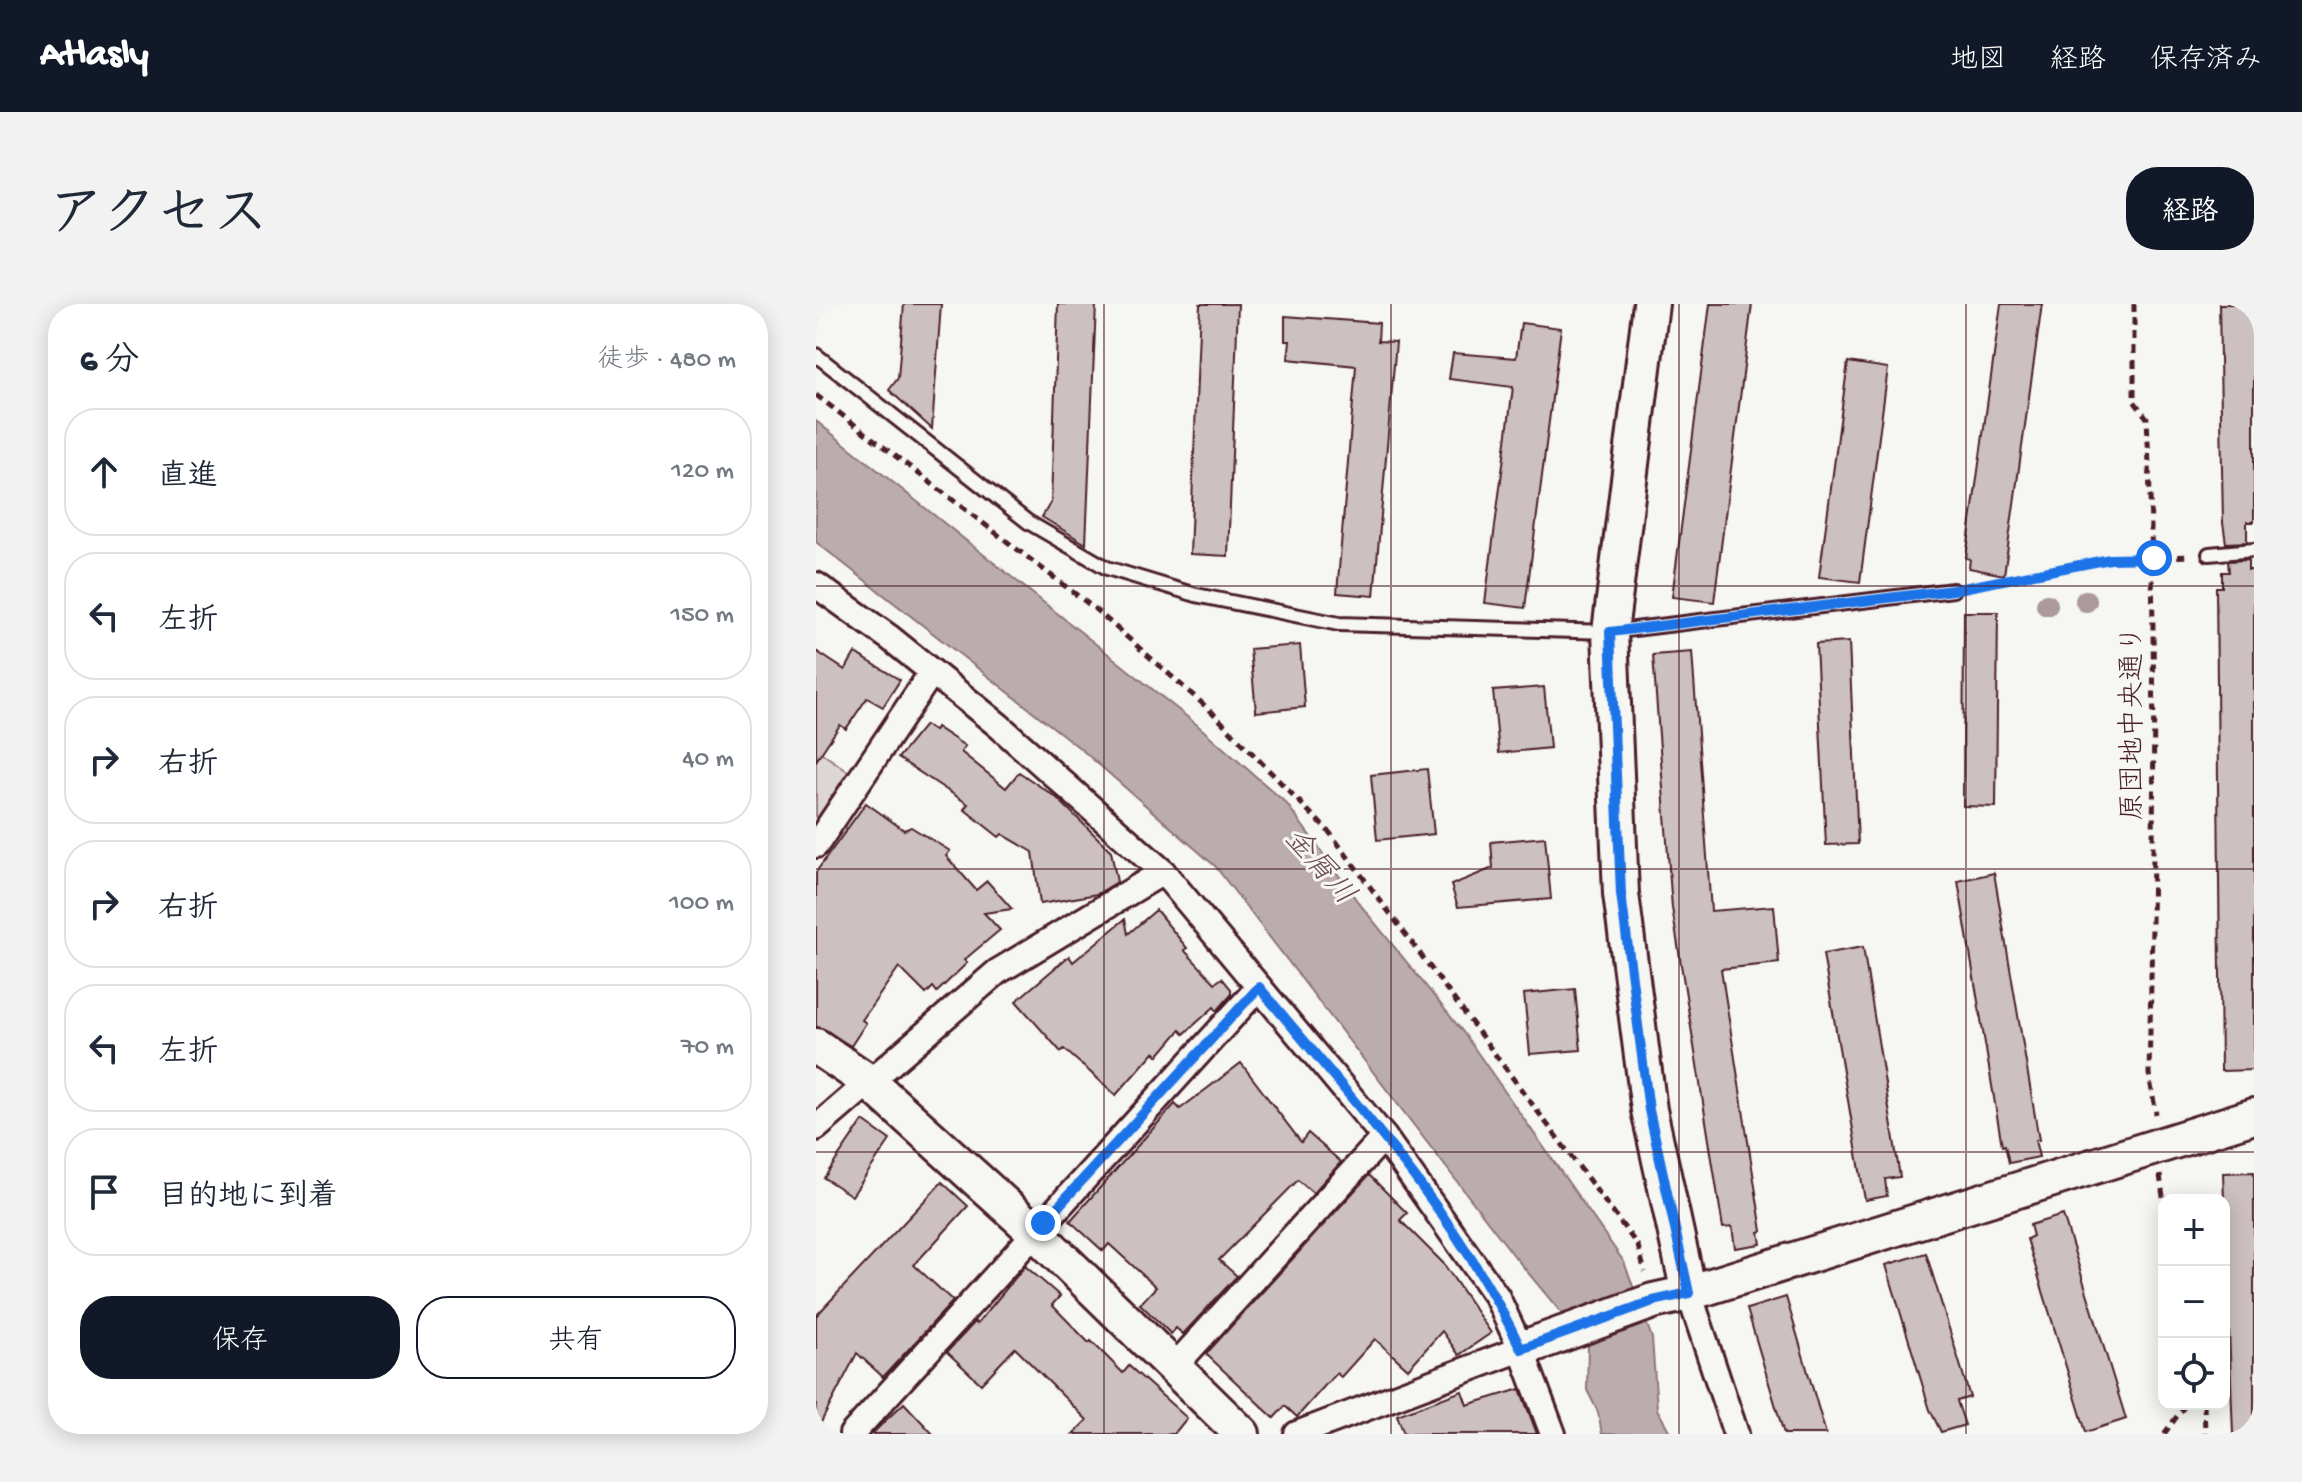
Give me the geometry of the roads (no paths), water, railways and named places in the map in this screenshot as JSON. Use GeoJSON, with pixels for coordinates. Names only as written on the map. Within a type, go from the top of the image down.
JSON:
{"type":"FeatureCollection","features":[{"type":"Feature","properties":{"kind":"street"},"geometry":{"type":"LineString","coordinates":[[1651,304],[1610,632],[1621,894],[1649,1110],[1689,1293],[1736,1434]]}},
{"type":"Feature","properties":{"kind":"street"},"geometry":{"type":"LineString","coordinates":[[816,585],[932,672],[1163,872],[1384,1137],[1497,1297],[1521,1349],[1553,1434]]}},
{"type":"Feature","properties":{"kind":"street"},"geometry":{"type":"LineString","coordinates":[[816,845],[932,672]]}},
{"type":"Feature","properties":{"kind":"street"},"geometry":{"type":"LineString","coordinates":[[816,1128],[997,972],[1163,872]]}},
{"type":"Feature","properties":{"kind":"street"},"geometry":{"type":"LineString","coordinates":[[852,1434],[1259,987]]}},
{"type":"Feature","properties":{"kind":"street"},"geometry":{"type":"LineString","coordinates":[[816,1046],[869,1082],[1035,1232],[1242,1434]]}},
{"type":"Feature","properties":{"kind":"street"},"geometry":{"type":"LineString","coordinates":[[1297,1434],[1653,1301],[1689,1293],[2254,1116]]}},
{"type":"Feature","properties":{"kind":"street"},"geometry":{"type":"LineString","coordinates":[[1174,1367],[1384,1137]]}},
{"type":"Feature","properties":{"kind":"lane"},"geometry":{"type":"LineString","coordinates":[[816,355],[1028,522],[1107,568],[1196,595],[1339,624],[1610,632],[1953,590]]}},
{"type":"Feature","properties":{"kind":"lane"},"geometry":{"type":"LineString","coordinates":[[2209,554],[2254,550]]}},
{"type":"Feature","properties":{"kind":"water","name":"金屑川"},"geometry":{"type":"Polygon","coordinates":[[[816,421],[1196,724],[1286,803],[1358,902],[1463,1032],[1624,1262],[1652,1338],[1657,1409],[1671,1434],[1602,1434],[1598,1412],[1587,1390],[1588,1345],[1515,1257],[1215,866],[1081,749],[816,542],[816,421]]]}}]}
